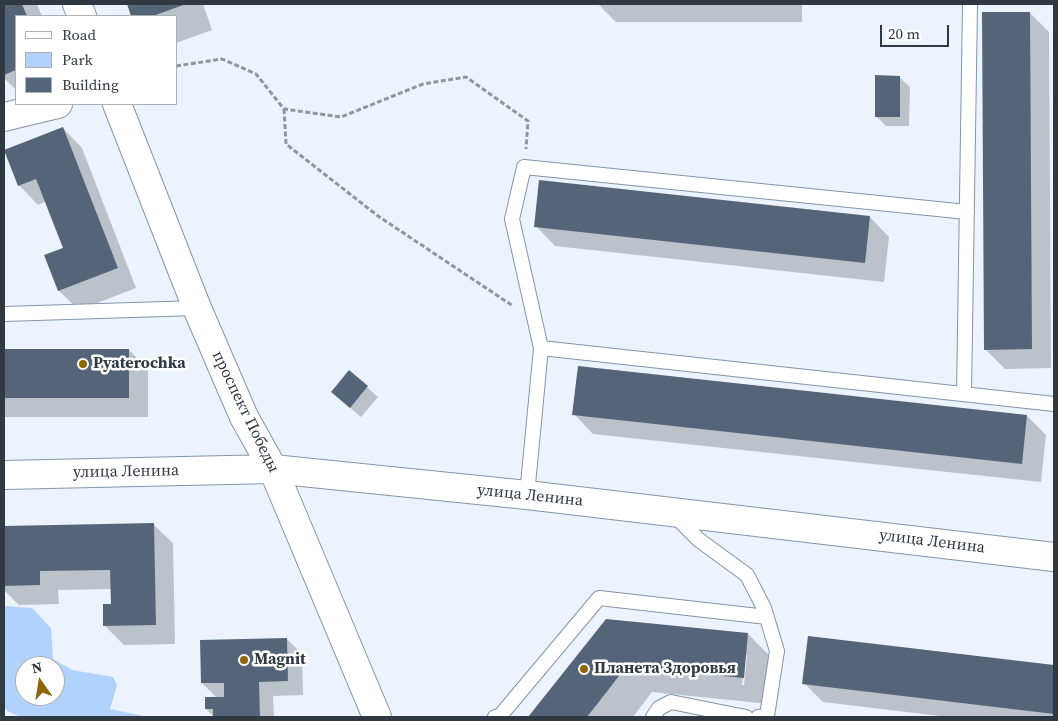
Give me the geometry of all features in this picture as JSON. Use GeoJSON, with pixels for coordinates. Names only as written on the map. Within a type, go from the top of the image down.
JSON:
{"type":"FeatureCollection","features":[{"type":"Feature","properties":{"kind":"street"},"geometry":{"type":"LineString","coordinates":[[4,117],[54,105]]}},
{"type":"Feature","properties":{"kind":"street","name":"проспект Победы"},"geometry":{"type":"LineString","coordinates":[[117,105],[196,308],[244,417],[273,469],[377,717]]}},
{"type":"Feature","properties":{"kind":"street","name":"улица Ленина"},"geometry":{"type":"LineString","coordinates":[[4,474],[273,469],[527,495],[1054,556]]}},
{"type":"Feature","properties":{"kind":"lane"},"geometry":{"type":"LineString","coordinates":[[964,394],[970,4]]}},
{"type":"Feature","properties":{"kind":"lane"},"geometry":{"type":"LineString","coordinates":[[527,495],[541,348],[512,219],[524,167],[967,212]]}},
{"type":"Feature","properties":{"kind":"lane"},"geometry":{"type":"LineString","coordinates":[[4,314],[196,308]]}},
{"type":"Feature","properties":{"kind":"lane"},"geometry":{"type":"LineString","coordinates":[[541,348],[1054,404]]}},
{"type":"Feature","properties":{"kind":"lane"},"geometry":{"type":"LineString","coordinates":[[670,512],[699,540],[747,575],[767,617],[777,651],[767,716],[758,717]]}},
{"type":"Feature","properties":{"kind":"lane"},"geometry":{"type":"LineString","coordinates":[[495,717],[500,716],[599,598],[767,617]]}},
{"type":"Feature","properties":{"kind":"lane"},"geometry":{"type":"LineString","coordinates":[[653,717],[659,708],[671,702],[746,717]]}},
{"type":"Feature","properties":{"kind":"path"},"geometry":{"type":"LineString","coordinates":[[178,66],[222,59],[256,74],[284,109],[286,144],[378,216],[534,320]]}},
{"type":"Feature","properties":{"kind":"path"},"geometry":{"type":"LineString","coordinates":[[284,109],[341,117],[423,84],[466,77],[528,121],[524,167]]}},
{"type":"Feature","properties":{"kind":"green space"},"geometry":{"type":"Polygon","coordinates":[[[4,606],[32,608],[51,628],[53,656],[15,656],[15,706],[65,706],[65,666],[72,670],[113,677],[117,685],[110,709],[148,717],[21,717],[7,711],[4,706],[4,606]]]}},
{"type":"Feature","properties":{"kind":"building"},"geometry":{"type":"Polygon","coordinates":[[[4,4],[22,4],[27,15],[15,15],[15,70],[4,75],[4,4]]]}},
{"type":"Feature","properties":{"kind":"building"},"geometry":{"type":"Polygon","coordinates":[[[127,4],[186,4],[156,15],[131,15],[127,4]]]}},
{"type":"Feature","properties":{"kind":"building"},"geometry":{"type":"Polygon","coordinates":[[[982,12],[1030,12],[1032,349],[984,350],[982,12]]]}},
{"type":"Feature","properties":{"kind":"building"},"geometry":{"type":"Polygon","coordinates":[[[875,75],[900,76],[900,117],[875,117],[875,75]]]}},
{"type":"Feature","properties":{"kind":"building"},"geometry":{"type":"Polygon","coordinates":[[[63,127],[118,268],[58,291],[44,255],[63,248],[36,179],[18,186],[4,150],[63,127]]]}},
{"type":"Feature","properties":{"kind":"building"},"geometry":{"type":"Polygon","coordinates":[[[539,180],[870,216],[865,263],[534,227],[539,180]]]}},
{"type":"Feature","properties":{"kind":"building"},"geometry":{"type":"Polygon","coordinates":[[[4,349],[129,349],[129,398],[4,398],[4,349]]]}},
{"type":"Feature","properties":{"kind":"building"},"geometry":{"type":"Polygon","coordinates":[[[578,366],[1027,415],[1022,464],[572,415],[578,366]]]}},
{"type":"Feature","properties":{"kind":"building"},"geometry":{"type":"Polygon","coordinates":[[[349,370],[368,386],[350,408],[331,392],[349,370]]]}},
{"type":"Feature","properties":{"kind":"building"},"geometry":{"type":"Polygon","coordinates":[[[154,523],[156,625],[103,626],[103,604],[111,604],[110,570],[40,571],[40,585],[4,586],[4,526],[154,523]]]}},
{"type":"Feature","properties":{"kind":"building"},"geometry":{"type":"Polygon","coordinates":[[[606,619],[748,633],[744,678],[626,667],[587,717],[528,717],[606,619]]]}},
{"type":"Feature","properties":{"kind":"building"},"geometry":{"type":"Polygon","coordinates":[[[808,636],[1054,665],[1054,714],[802,684],[808,636]]]}},
{"type":"Feature","properties":{"kind":"building","name":"Magnit"},"geometry":{"type":"Polygon","coordinates":[[[287,638],[288,681],[259,682],[260,717],[213,717],[213,709],[205,709],[205,697],[224,697],[224,683],[201,683],[200,640],[287,638]]]}},
{"type":"Feature","properties":{"kind":"place","name":"Pyaterochka"},"geometry":{"type":"Point","coordinates":[83,364]}},
{"type":"Feature","properties":{"kind":"place","name":"Magnit"},"geometry":{"type":"Point","coordinates":[244,660]}},
{"type":"Feature","properties":{"kind":"place","name":"Планета Здоровья"},"geometry":{"type":"Point","coordinates":[584,669]}}]}
